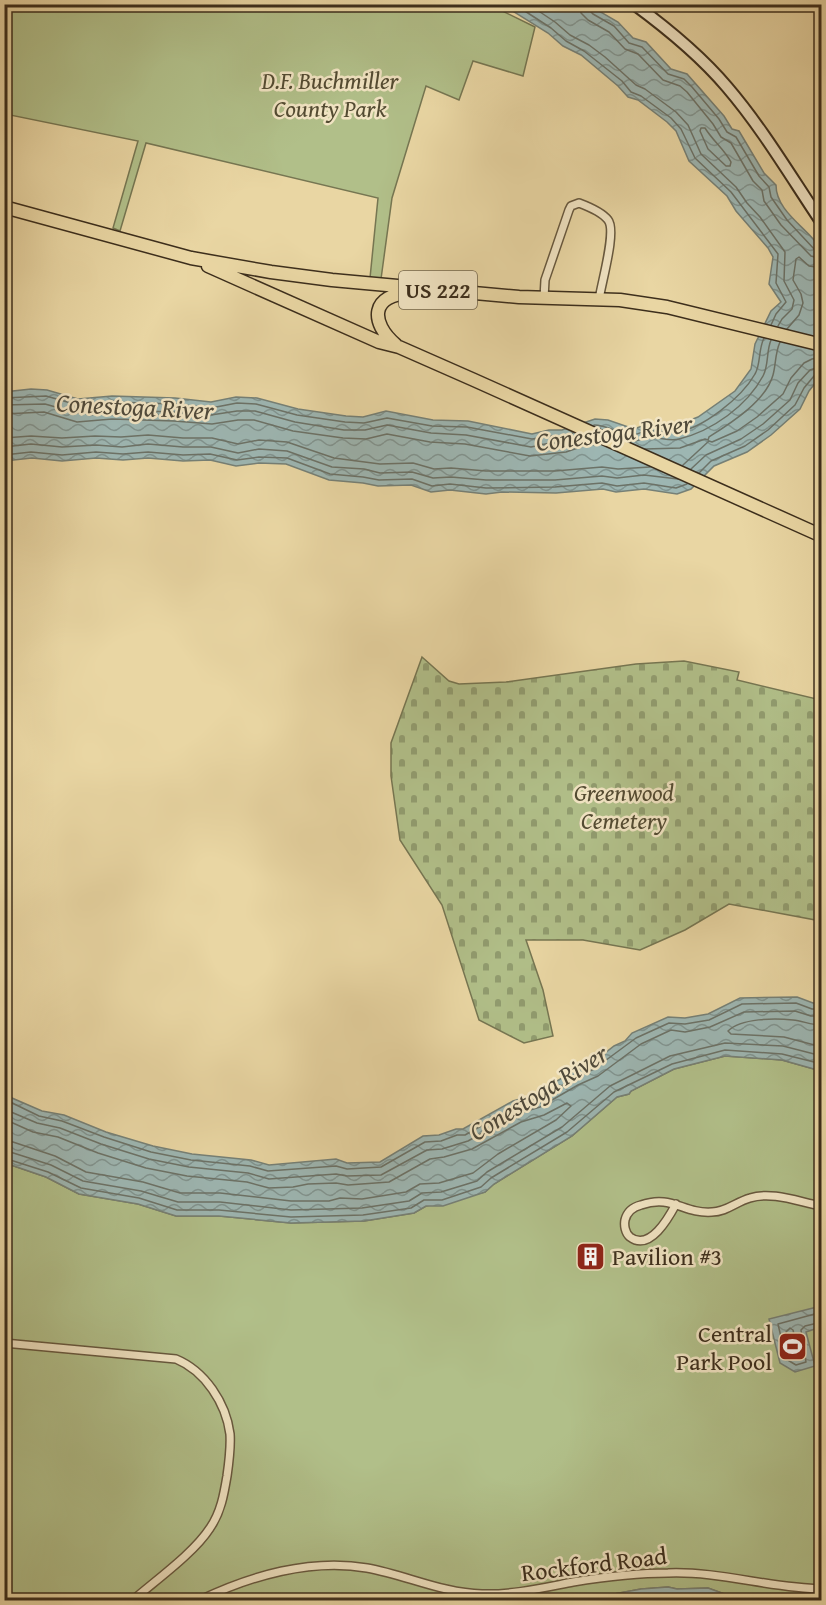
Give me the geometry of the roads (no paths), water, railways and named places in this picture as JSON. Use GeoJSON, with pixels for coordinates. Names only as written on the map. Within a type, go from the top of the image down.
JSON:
{"type":"FeatureCollection","features":[{"type":"Feature","properties":{"kind":"highway","name":"US 222"},"geometry":{"type":"LineString","coordinates":[[4,207],[191,258],[313,278],[519,297],[620,300],[667,307],[822,345]]}},
{"type":"Feature","properties":{"kind":"highway","name":"US 222"},"geometry":{"type":"LineString","coordinates":[[191,258],[379,342],[399,348],[474,380],[822,536]]}},
{"type":"Feature","properties":{"kind":"highway"},"geometry":{"type":"LineString","coordinates":[[399,348],[384,334],[377,317],[382,304],[391,295],[414,293],[507,300],[519,297]]}},
{"type":"Feature","properties":{"kind":"main road"},"geometry":{"type":"LineString","coordinates":[[634,4],[687,46],[728,88],[763,134],[822,223]]}},
{"type":"Feature","properties":{"kind":"street"},"geometry":{"type":"LineString","coordinates":[[544,298],[548,270],[569,210],[571,206],[579,203],[607,219],[610,227],[610,240],[599,300]]}},
{"type":"Feature","properties":{"kind":"street"},"geometry":{"type":"LineString","coordinates":[[676,1204],[664,1226],[656,1234],[637,1240],[627,1234],[626,1217],[629,1211],[636,1206],[660,1201],[676,1204],[702,1212],[723,1211],[744,1200],[764,1195],[822,1206]]}},
{"type":"Feature","properties":{"kind":"street"},"geometry":{"type":"LineString","coordinates":[[4,1343],[176,1359],[199,1373],[222,1406],[230,1436],[230,1453],[224,1495],[216,1517],[197,1544],[133,1600]]}},
{"type":"Feature","properties":{"kind":"street","name":"Rockford Road"},"geometry":{"type":"LineString","coordinates":[[200,1600],[229,1587],[265,1576],[303,1568],[334,1566],[366,1568],[449,1590],[481,1594],[525,1592],[626,1575],[669,1572],[698,1574],[796,1589],[822,1589]]}},
{"type":"Feature","properties":{"kind":"water","name":"Conestoga River"},"geometry":{"type":"Polygon","coordinates":[[[503,5],[591,5],[618,22],[633,38],[646,42],[671,69],[687,74],[724,116],[732,129],[739,131],[764,173],[776,185],[777,195],[787,212],[821,249],[821,376],[809,391],[800,409],[771,435],[747,452],[714,466],[691,489],[677,494],[644,489],[616,492],[603,489],[556,493],[486,494],[450,490],[431,492],[411,485],[378,486],[329,480],[286,464],[259,463],[236,466],[210,460],[96,458],[62,461],[32,458],[5,461],[4,392],[31,389],[47,390],[78,399],[112,396],[175,398],[211,402],[236,397],[257,398],[298,409],[346,416],[363,417],[386,411],[433,420],[468,421],[532,434],[562,430],[595,419],[608,420],[634,429],[645,425],[675,426],[698,417],[735,391],[751,369],[755,344],[771,311],[781,302],[769,284],[773,257],[768,248],[736,211],[727,196],[689,161],[676,131],[667,122],[638,100],[628,97],[581,55],[563,46],[548,33],[503,5]]]}},
{"type":"Feature","properties":{"kind":"water"},"geometry":{"type":"Polygon","coordinates":[[[797,997],[813,1003],[821,1003],[821,1071],[782,1060],[725,1056],[674,1069],[629,1094],[617,1097],[572,1136],[494,1184],[485,1192],[443,1206],[426,1206],[414,1213],[364,1221],[291,1223],[219,1216],[176,1216],[138,1204],[79,1194],[46,1177],[5,1163],[5,1091],[12,1098],[42,1111],[64,1115],[106,1132],[153,1146],[192,1154],[251,1160],[269,1165],[336,1159],[347,1163],[380,1162],[423,1136],[463,1129],[513,1101],[534,1095],[572,1072],[591,1064],[614,1046],[625,1041],[632,1033],[668,1017],[685,1018],[708,1014],[740,998],[797,997]]]}},
{"type":"Feature","properties":{"kind":"water","name":"Central Park Pool"},"geometry":{"type":"Polygon","coordinates":[[[821,1306],[821,1327],[806,1332],[815,1366],[795,1372],[780,1363],[769,1319],[821,1306]]]}},
{"type":"Feature","properties":{"kind":"water"},"geometry":{"type":"Polygon","coordinates":[[[708,1588],[730,1596],[753,1596],[765,1600],[565,1600],[575,1595],[587,1599],[641,1589],[708,1588]]]}},
{"type":"Feature","properties":{"kind":"place","name":"Pavilion #3"},"geometry":{"type":"Point","coordinates":[591,1256]}},
{"type":"Feature","properties":{"kind":"place","name":"Central Park Pool"},"geometry":{"type":"Point","coordinates":[793,1347]}},
{"type":"Feature","properties":{"kind":"park label","name":"D.F. Buchmiller County Park"},"geometry":{"type":"Point","coordinates":[330,94]}},
{"type":"Feature","properties":{"kind":"park label","name":"Greenwood Cemetery"},"geometry":{"type":"Point","coordinates":[624,806]}}]}
